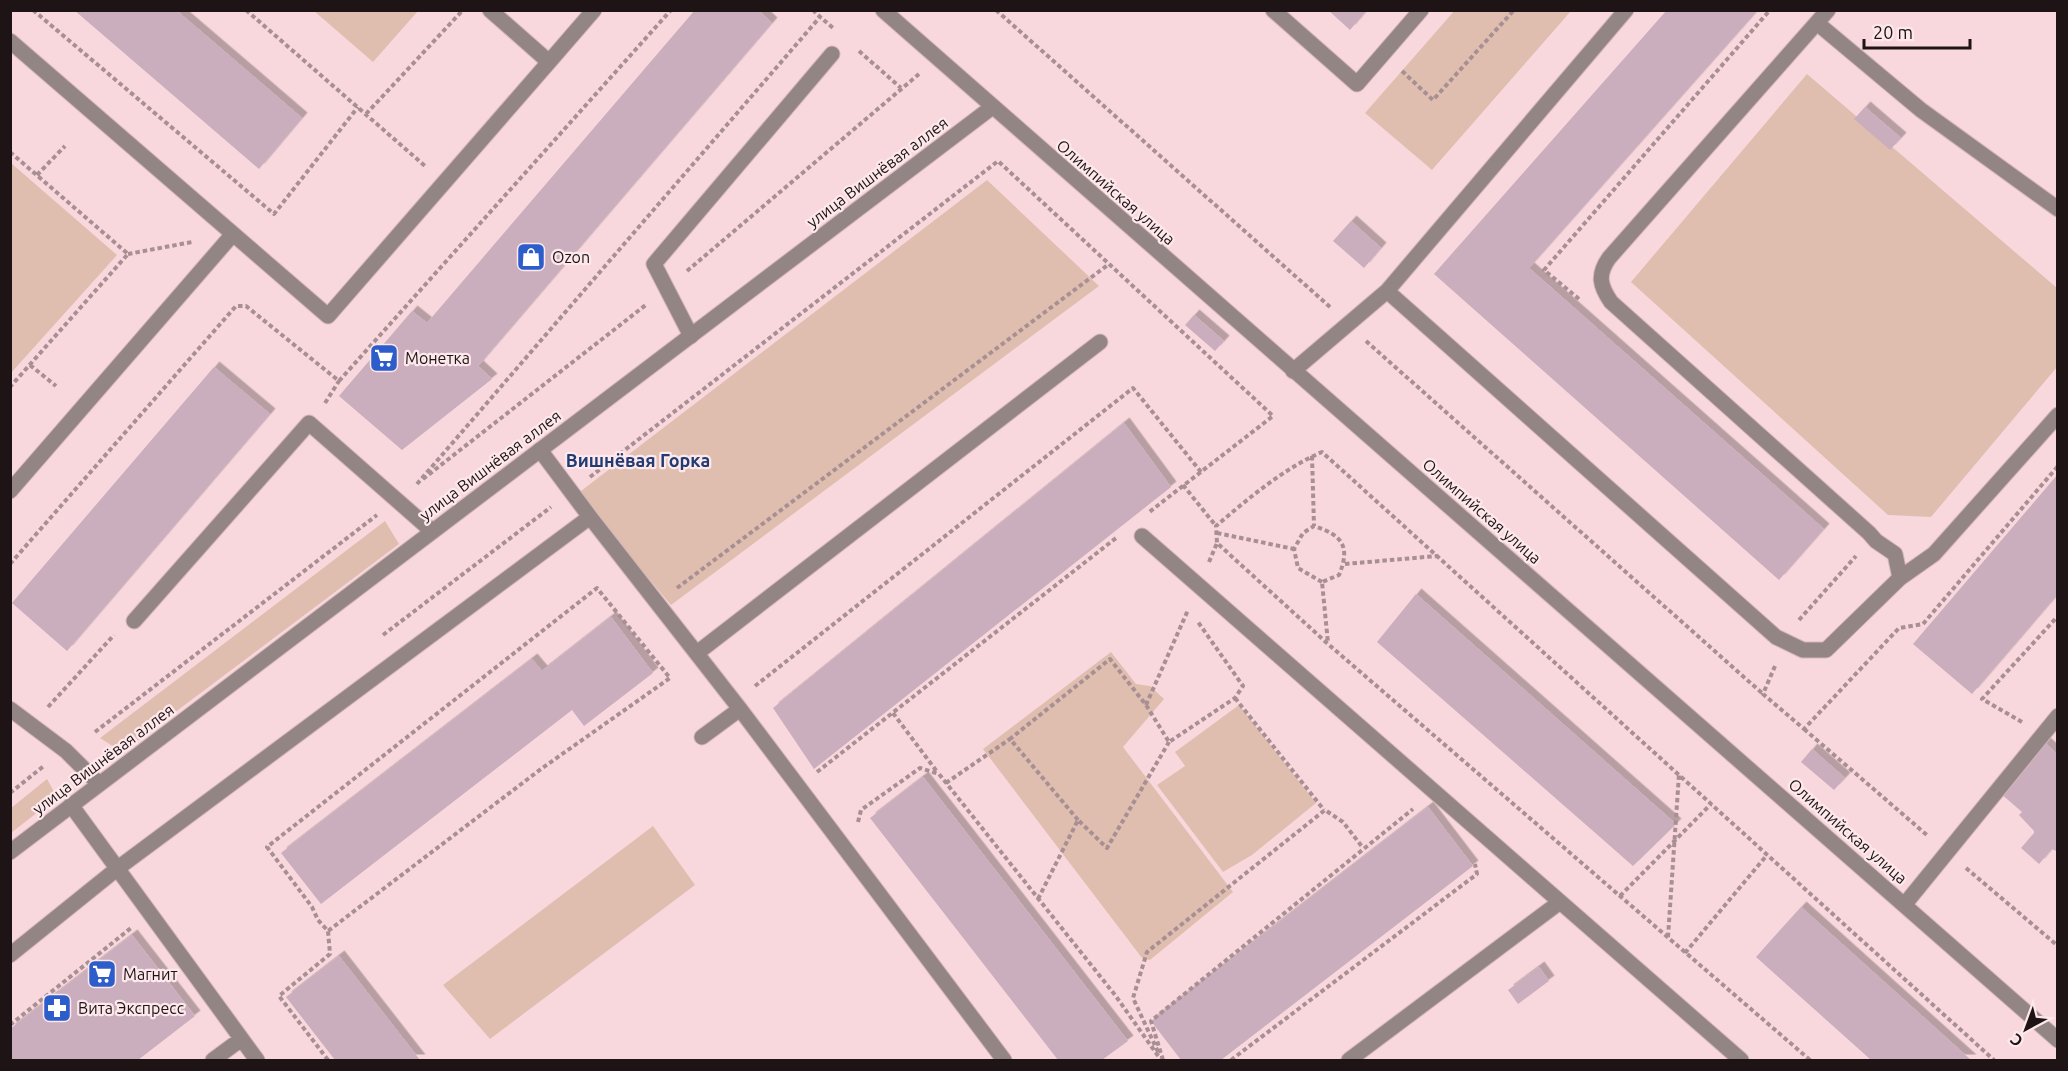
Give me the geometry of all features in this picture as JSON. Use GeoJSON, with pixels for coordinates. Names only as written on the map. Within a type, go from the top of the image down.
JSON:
{"type":"FeatureCollection","features":[{"type":"Feature","properties":{"kind":"street"},"geometry":{"type":"LineString","coordinates":[[490,10],[549,62]]}},
{"type":"Feature","properties":{"kind":"street"},"geometry":{"type":"LineString","coordinates":[[10,41],[328,316],[594,10]]}},
{"type":"Feature","properties":{"kind":"street","name":"Олимпийская улица"},"geometry":{"type":"LineString","coordinates":[[883,10],[991,108],[2058,1040]]}},
{"type":"Feature","properties":{"kind":"street"},"geometry":{"type":"LineString","coordinates":[[1273,10],[1357,84],[1421,10]]}},
{"type":"Feature","properties":{"kind":"street"},"geometry":{"type":"LineString","coordinates":[[1293,371],[1350,325],[1387,291],[1626,10]]}},
{"type":"Feature","properties":{"kind":"street"},"geometry":{"type":"LineString","coordinates":[[1828,10],[1609,258],[1603,267],[1600,281],[1602,289],[1611,302],[1876,542],[1895,554],[1899,578]]}},
{"type":"Feature","properties":{"kind":"street"},"geometry":{"type":"LineString","coordinates":[[1817,23],[1921,110],[2058,209]]}},
{"type":"Feature","properties":{"kind":"street"},"geometry":{"type":"LineString","coordinates":[[691,336],[654,264],[832,54]]}},
{"type":"Feature","properties":{"kind":"street","name":"улица Вишнёвая аллея"},"geometry":{"type":"LineString","coordinates":[[10,852],[991,108]]}},
{"type":"Feature","properties":{"kind":"street"},"geometry":{"type":"LineString","coordinates":[[10,490],[233,234]]}},
{"type":"Feature","properties":{"kind":"street"},"geometry":{"type":"LineString","coordinates":[[1387,291],[1785,642],[1803,650],[1826,650],[1899,578],[1934,554],[2058,416]]}},
{"type":"Feature","properties":{"kind":"street"},"geometry":{"type":"LineString","coordinates":[[697,653],[1100,342]]}},
{"type":"Feature","properties":{"kind":"street"},"geometry":{"type":"LineString","coordinates":[[134,621],[309,423],[432,531]]}},
{"type":"Feature","properties":{"kind":"street"},"geometry":{"type":"LineString","coordinates":[[540,450],[740,709],[1004,1060]]}},
{"type":"Feature","properties":{"kind":"street"},"geometry":{"type":"LineString","coordinates":[[10,955],[118,868],[590,517]]}},
{"type":"Feature","properties":{"kind":"street"},"geometry":{"type":"LineString","coordinates":[[1142,536],[1741,1060]]}},
{"type":"Feature","properties":{"kind":"street"},"geometry":{"type":"LineString","coordinates":[[702,737],[740,709]]}},
{"type":"Feature","properties":{"kind":"street"},"geometry":{"type":"LineString","coordinates":[[13,716],[66,751],[99,784]]}},
{"type":"Feature","properties":{"kind":"street"},"geometry":{"type":"LineString","coordinates":[[1905,904],[2058,716]]}},
{"type":"Feature","properties":{"kind":"street"},"geometry":{"type":"LineString","coordinates":[[71,805],[240,1040],[257,1060]]}},
{"type":"Feature","properties":{"kind":"street"},"geometry":{"type":"LineString","coordinates":[[1349,1060],[1560,902]]}},
{"type":"Feature","properties":{"kind":"street"},"geometry":{"type":"LineString","coordinates":[[213,1060],[240,1040]]}},
{"type":"Feature","properties":{"kind":"path"},"geometry":{"type":"LineString","coordinates":[[33,10],[274,214],[358,107]]}},
{"type":"Feature","properties":{"kind":"path"},"geometry":{"type":"LineString","coordinates":[[246,10],[444,182]]}},
{"type":"Feature","properties":{"kind":"path"},"geometry":{"type":"LineString","coordinates":[[366,114],[463,10]]}},
{"type":"Feature","properties":{"kind":"path"},"geometry":{"type":"LineString","coordinates":[[415,486],[820,17],[813,10]]}},
{"type":"Feature","properties":{"kind":"path"},"geometry":{"type":"LineString","coordinates":[[996,10],[1350,325],[1371,347],[1763,694]]}},
{"type":"Feature","properties":{"kind":"path"},"geometry":{"type":"LineString","coordinates":[[1408,77],[1433,100],[1514,10]]}},
{"type":"Feature","properties":{"kind":"path"},"geometry":{"type":"LineString","coordinates":[[1580,300],[1544,270],[1770,10]]}},
{"type":"Feature","properties":{"kind":"path"},"geometry":{"type":"LineString","coordinates":[[95,732],[396,501],[667,288],[938,58]]}},
{"type":"Feature","properties":{"kind":"path"},"geometry":{"type":"LineString","coordinates":[[37,175],[64,146]]}},
{"type":"Feature","properties":{"kind":"path"},"geometry":{"type":"LineString","coordinates":[[10,152],[128,254]]}},
{"type":"Feature","properties":{"kind":"path"},"geometry":{"type":"LineString","coordinates":[[10,387],[128,254],[233,234]]}},
{"type":"Feature","properties":{"kind":"path"},"geometry":{"type":"LineString","coordinates":[[672,592],[1109,264]]}},
{"type":"Feature","properties":{"kind":"path"},"geometry":{"type":"LineString","coordinates":[[30,365],[56,386]]}},
{"type":"Feature","properties":{"kind":"path"},"geometry":{"type":"LineString","coordinates":[[309,423],[339,381]]}},
{"type":"Feature","properties":{"kind":"path"},"geometry":{"type":"LineString","coordinates":[[1216,526],[1254,494],[1312,456],[1322,452],[1994,1060]]}},
{"type":"Feature","properties":{"kind":"path"},"geometry":{"type":"LineString","coordinates":[[1312,456],[1314,526]]}},
{"type":"Feature","properties":{"kind":"path"},"geometry":{"type":"LineString","coordinates":[[407,479],[415,486]]}},
{"type":"Feature","properties":{"kind":"path"},"geometry":{"type":"LineString","coordinates":[[1146,705],[1217,543],[1216,526],[1183,485]]}},
{"type":"Feature","properties":{"kind":"path"},"geometry":{"type":"LineString","coordinates":[[1314,526],[1303,533],[1294,549],[1298,568],[1322,582]]}},
{"type":"Feature","properties":{"kind":"path"},"geometry":{"type":"LineString","coordinates":[[1314,526],[1329,531],[1343,543],[1346,559],[1339,574],[1322,582]]}},
{"type":"Feature","properties":{"kind":"path"},"geometry":{"type":"LineString","coordinates":[[1217,533],[1294,549]]}},
{"type":"Feature","properties":{"kind":"path"},"geometry":{"type":"LineString","coordinates":[[1217,543],[1328,644],[1810,1060]]}},
{"type":"Feature","properties":{"kind":"path"},"geometry":{"type":"LineString","coordinates":[[1797,622],[1858,554]]}},
{"type":"Feature","properties":{"kind":"path"},"geometry":{"type":"LineString","coordinates":[[1344,564],[1437,556]]}},
{"type":"Feature","properties":{"kind":"path"},"geometry":{"type":"LineString","coordinates":[[1322,582],[1328,644]]}},
{"type":"Feature","properties":{"kind":"path"},"geometry":{"type":"LineString","coordinates":[[328,931],[541,770],[670,678],[597,588],[267,848],[328,931],[330,954],[279,996],[328,1060]]}},
{"type":"Feature","properties":{"kind":"path"},"geometry":{"type":"LineString","coordinates":[[1010,739],[1078,820],[1107,848],[1169,742],[1235,698],[1243,686],[1189,609]]}},
{"type":"Feature","properties":{"kind":"path"},"geometry":{"type":"LineString","coordinates":[[2044,734],[1982,699],[2058,616]]}},
{"type":"Feature","properties":{"kind":"path"},"geometry":{"type":"LineString","coordinates":[[44,712],[116,633]]}},
{"type":"Feature","properties":{"kind":"path"},"geometry":{"type":"LineString","coordinates":[[946,783],[1010,739],[1110,659],[1146,705],[1169,742]]}},
{"type":"Feature","properties":{"kind":"path"},"geometry":{"type":"LineString","coordinates":[[1235,698],[1324,810],[1343,822],[1363,848]]}},
{"type":"Feature","properties":{"kind":"path"},"geometry":{"type":"LineString","coordinates":[[892,713],[1114,995],[1162,1060]]}},
{"type":"Feature","properties":{"kind":"path"},"geometry":{"type":"LineString","coordinates":[[10,793],[53,759]]}},
{"type":"Feature","properties":{"kind":"path"},"geometry":{"type":"LineString","coordinates":[[856,829],[861,810],[920,768],[939,774]]}},
{"type":"Feature","properties":{"kind":"path"},"geometry":{"type":"LineString","coordinates":[[1668,938],[1679,774]]}},
{"type":"Feature","properties":{"kind":"path"},"geometry":{"type":"LineString","coordinates":[[1162,1060],[1151,1021],[1422,802]]}},
{"type":"Feature","properties":{"kind":"path"},"geometry":{"type":"LineString","coordinates":[[1620,896],[1711,804]]}},
{"type":"Feature","properties":{"kind":"path"},"geometry":{"type":"LineString","coordinates":[[1162,1060],[1133,998],[1147,952],[1324,810]]}},
{"type":"Feature","properties":{"kind":"path"},"geometry":{"type":"LineString","coordinates":[[1038,899],[1078,820]]}},
{"type":"Feature","properties":{"kind":"path"},"geometry":{"type":"LineString","coordinates":[[1686,953],[1767,855]]}},
{"type":"Feature","properties":{"kind":"path"},"geometry":{"type":"LineString","coordinates":[[1231,1060],[1478,874],[1478,867],[1471,858]]}},
{"type":"Feature","properties":{"kind":"path"},"geometry":{"type":"LineString","coordinates":[[10,1025],[137,923]]}},
{"type":"Feature","properties":{"kind":"shaded area"},"geometry":{"type":"Polygon","coordinates":[[[1455,10],[1571,11],[1432,170],[1365,113],[1455,10]]]}},
{"type":"Feature","properties":{"kind":"shaded area"},"geometry":{"type":"Polygon","coordinates":[[[314,11],[418,11],[373,62],[314,11]]]}},
{"type":"Feature","properties":{"kind":"shaded area"},"geometry":{"type":"Polygon","coordinates":[[[1807,74],[2057,288],[2057,367],[1931,517],[1888,515],[1631,282],[1807,74]]]}},
{"type":"Feature","properties":{"kind":"shaded area"},"geometry":{"type":"Polygon","coordinates":[[[11,163],[117,255],[11,373],[11,163]]]}},
{"type":"Feature","properties":{"kind":"shaded area"},"geometry":{"type":"Polygon","coordinates":[[[987,180],[1099,286],[671,605],[577,494],[987,180]]]}},
{"type":"Feature","properties":{"kind":"shaded area"},"geometry":{"type":"Polygon","coordinates":[[[385,521],[399,544],[122,752],[100,738],[385,521]]]}},
{"type":"Feature","properties":{"kind":"shaded area"},"geometry":{"type":"Polygon","coordinates":[[[1111,652],[1136,684],[1150,686],[1164,699],[1123,747],[1233,892],[1150,960],[1142,958],[983,749],[1111,652]]]}},
{"type":"Feature","properties":{"kind":"shaded area"},"geometry":{"type":"Polygon","coordinates":[[[1239,705],[1316,803],[1252,855],[1223,872],[1157,785],[1185,766],[1175,752],[1239,705]]]}},
{"type":"Feature","properties":{"kind":"shaded area"},"geometry":{"type":"Polygon","coordinates":[[[47,779],[57,797],[11,833],[11,808],[47,779]]]}},
{"type":"Feature","properties":{"kind":"shaded area"},"geometry":{"type":"Polygon","coordinates":[[[653,826],[695,885],[490,1039],[443,985],[653,826]]]}},
{"type":"Feature","properties":{"kind":"building"},"geometry":{"type":"Polygon","coordinates":[[[74,10],[176,10],[302,118],[259,169],[74,10]]]}},
{"type":"Feature","properties":{"kind":"building"},"geometry":{"type":"Polygon","coordinates":[[[695,10],[758,10],[772,23],[478,366],[492,379],[402,450],[339,396],[412,311],[427,323],[695,10]]]}},
{"type":"Feature","properties":{"kind":"building"},"geometry":{"type":"Polygon","coordinates":[[[1328,10],[1367,10],[1350,30],[1328,10]]]}},
{"type":"Feature","properties":{"kind":"building"},"geometry":{"type":"Polygon","coordinates":[[[1667,10],[1758,10],[1529,268],[1824,529],[1779,580],[1434,274],[1667,10]]]}},
{"type":"Feature","properties":{"kind":"building"},"geometry":{"type":"Polygon","coordinates":[[[1865,107],[1901,138],[1890,150],[1854,119],[1865,107]]]}},
{"type":"Feature","properties":{"kind":"building"},"geometry":{"type":"Polygon","coordinates":[[[1351,221],[1381,248],[1364,268],[1333,241],[1351,221]]]}},
{"type":"Feature","properties":{"kind":"building"},"geometry":{"type":"Polygon","coordinates":[[[1194,315],[1224,341],[1215,351],[1185,325],[1194,315]]]}},
{"type":"Feature","properties":{"kind":"building"},"geometry":{"type":"Polygon","coordinates":[[[214,367],[270,414],[67,651],[12,603],[214,367]]]}},
{"type":"Feature","properties":{"kind":"building"},"geometry":{"type":"Polygon","coordinates":[[[1124,423],[1171,487],[814,769],[773,708],[1124,423]]]}},
{"type":"Feature","properties":{"kind":"building"},"geometry":{"type":"Polygon","coordinates":[[[2058,474],[2058,594],[1972,694],[1913,644],[2058,474]]]}},
{"type":"Feature","properties":{"kind":"building"},"geometry":{"type":"Polygon","coordinates":[[[1416,594],[1676,824],[1633,866],[1377,642],[1416,594]]]}},
{"type":"Feature","properties":{"kind":"building"},"geometry":{"type":"Polygon","coordinates":[[[611,617],[653,673],[584,726],[572,710],[321,904],[281,853],[532,659],[542,671],[611,617]]]}},
{"type":"Feature","properties":{"kind":"building"},"geometry":{"type":"Polygon","coordinates":[[[2044,742],[2058,755],[2058,852],[2052,849],[2039,864],[2021,848],[2034,831],[2019,815],[2022,812],[2000,793],[2044,742]]]}},
{"type":"Feature","properties":{"kind":"building"},"geometry":{"type":"Polygon","coordinates":[[[1812,749],[1845,778],[1834,790],[1801,762],[1812,749]]]}},
{"type":"Feature","properties":{"kind":"building"},"geometry":{"type":"Polygon","coordinates":[[[923,777],[1128,1041],[1102,1060],[1058,1060],[870,818],[923,777]]]}},
{"type":"Feature","properties":{"kind":"building"},"geometry":{"type":"Polygon","coordinates":[[[1428,807],[1473,866],[1221,1060],[1181,1060],[1151,1021],[1428,807]]]}},
{"type":"Feature","properties":{"kind":"building"},"geometry":{"type":"Polygon","coordinates":[[[1801,907],[1971,1060],[1871,1060],[1756,957],[1801,907]]]}},
{"type":"Feature","properties":{"kind":"building"},"geometry":{"type":"Polygon","coordinates":[[[132,935],[195,1016],[138,1060],[10,1060],[10,1029],[132,935]]]}},
{"type":"Feature","properties":{"kind":"building"},"geometry":{"type":"Polygon","coordinates":[[[339,956],[420,1060],[335,1060],[286,997],[339,956]]]}},
{"type":"Feature","properties":{"kind":"building"},"geometry":{"type":"Polygon","coordinates":[[[1539,967],[1549,981],[1518,1004],[1508,990],[1539,967]]]}},
{"type":"Feature","properties":{"kind":"place","name":"Ozon"},"geometry":{"type":"Point","coordinates":[531,257]}},
{"type":"Feature","properties":{"kind":"place","name":"Монетка"},"geometry":{"type":"Point","coordinates":[384,358]}},
{"type":"Feature","properties":{"kind":"place","name":"Магнит"},"geometry":{"type":"Point","coordinates":[102,974]}},
{"type":"Feature","properties":{"kind":"place","name":"Вита Экспресс"},"geometry":{"type":"Point","coordinates":[57,1008]}},
{"type":"Feature","properties":{"kind":"district","name":"Вишнёвая Горка"},"geometry":{"type":"Point","coordinates":[638,461]}}]}
